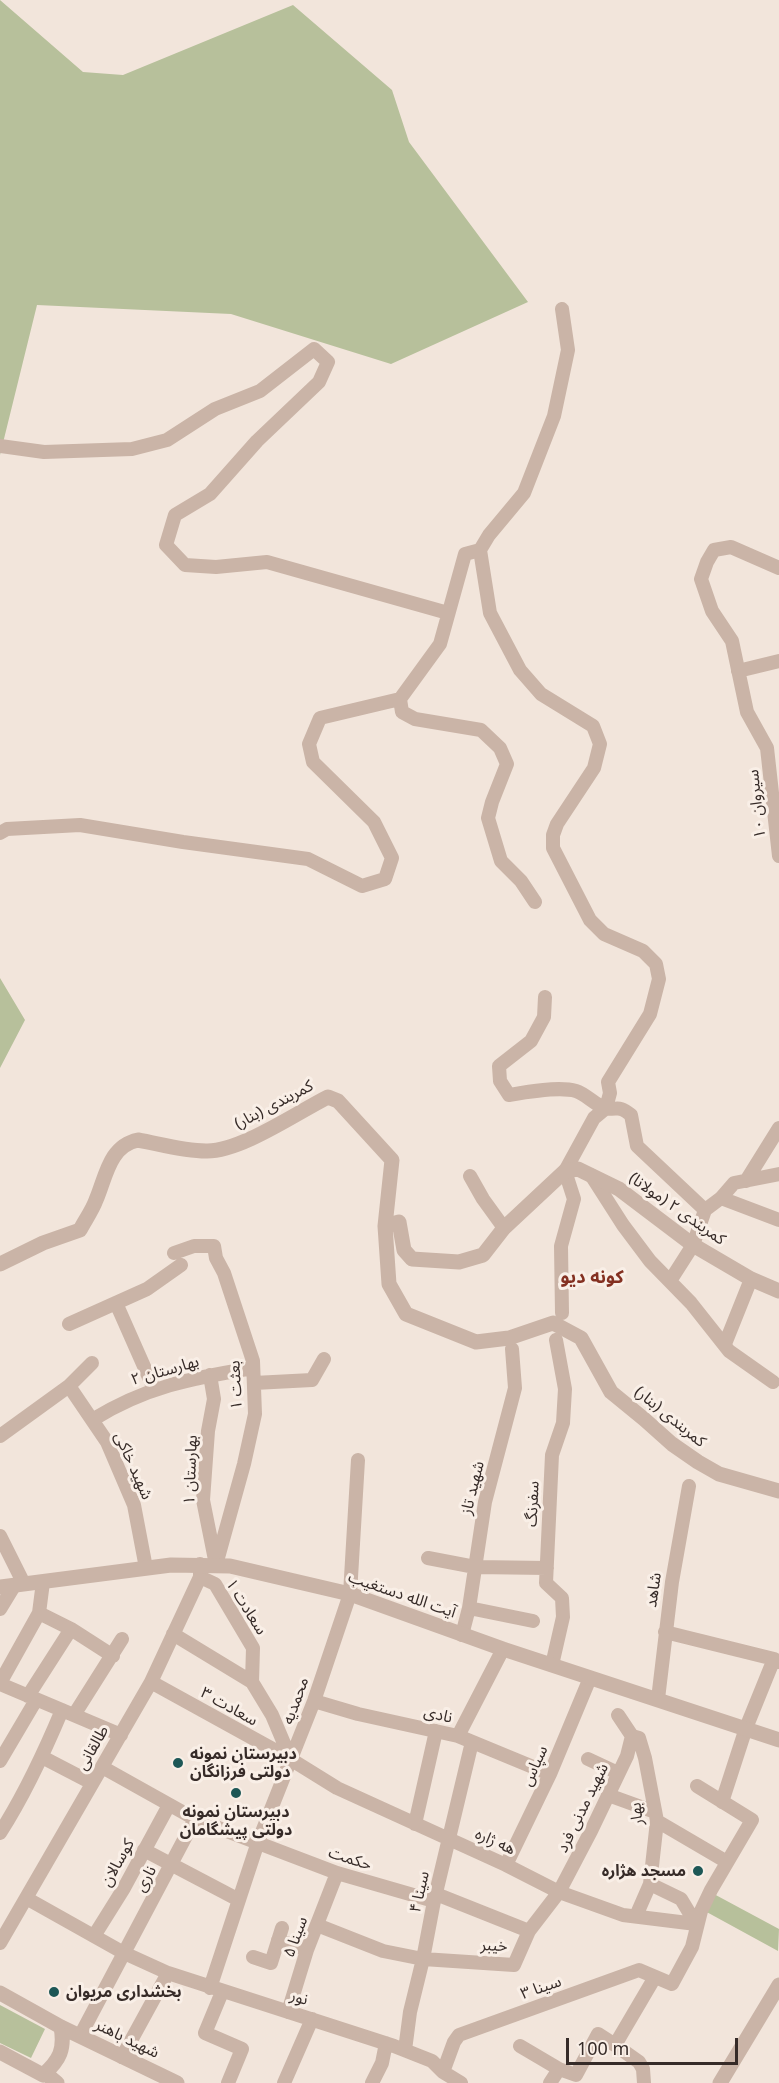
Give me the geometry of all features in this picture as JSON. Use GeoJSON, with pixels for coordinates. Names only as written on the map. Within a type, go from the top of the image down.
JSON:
{"type":"FeatureCollection","features":[{"type":"Feature","properties":{"kind":"street"},"geometry":{"type":"LineString","coordinates":[[392,1224],[404,1250],[412,1259],[459,1262],[483,1255],[504,1228],[565,1171],[594,1118],[606,1108],[610,1093],[608,1082],[650,1014],[658,979],[656,964],[643,951],[604,934],[590,920],[553,848],[556,824],[594,768],[600,744],[593,726],[541,694],[520,670],[490,613],[480,550],[489,535],[524,493],[554,416],[568,350],[562,309]]}},
{"type":"Feature","properties":{"kind":"street"},"geometry":{"type":"LineString","coordinates":[[0,446],[44,452],[110,450],[132,449],[168,440],[215,409],[260,391],[314,349],[328,362],[319,382],[257,441],[210,494],[175,515],[166,545],[185,565],[216,567],[267,562],[448,613]]}},
{"type":"Feature","properties":{"kind":"street","name":"سیروان ۱۰"},"geometry":{"type":"LineString","coordinates":[[779,568],[731,547],[714,550],[701,579],[712,611],[732,641],[747,712],[767,748],[779,856]]}},
{"type":"Feature","properties":{"kind":"street"},"geometry":{"type":"LineString","coordinates":[[0,833],[7,829],[80,825],[308,859],[362,886],[385,879],[392,858],[374,822],[314,762],[309,744],[320,718],[400,699],[440,644],[465,554],[480,550]]}},
{"type":"Feature","properties":{"kind":"street"},"geometry":{"type":"LineString","coordinates":[[738,671],[779,661]]}},
{"type":"Feature","properties":{"kind":"street"},"geometry":{"type":"LineString","coordinates":[[400,699],[402,712],[415,719],[481,730],[500,748],[507,764],[488,818],[501,861],[521,881],[534,902]]}},
{"type":"Feature","properties":{"kind":"street"},"geometry":{"type":"LineString","coordinates":[[546,997],[544,1017],[531,1041],[499,1066],[500,1082],[509,1095],[554,1090],[575,1091],[606,1108],[620,1107],[631,1115],[637,1146],[705,1210]]}},
{"type":"Feature","properties":{"kind":"street","name":"کمربندی (بنار)"},"geometry":{"type":"LineString","coordinates":[[0,1264],[43,1243],[80,1230],[96,1201],[113,1158],[127,1142],[138,1140],[207,1151],[227,1149],[328,1097],[338,1101],[392,1160],[389,1284],[406,1314],[476,1342],[509,1338],[553,1323],[581,1338],[611,1392],[672,1444],[719,1474],[779,1491]]}},
{"type":"Feature","properties":{"kind":"street"},"geometry":{"type":"LineString","coordinates":[[746,1181],[779,1128]]}},
{"type":"Feature","properties":{"kind":"street","name":"کمربندی ۲ (مولانا)"},"geometry":{"type":"LineString","coordinates":[[565,1171],[578,1169],[619,1189],[693,1245],[751,1279],[779,1291]]}},
{"type":"Feature","properties":{"kind":"street"},"geometry":{"type":"LineString","coordinates":[[562,1313],[561,1246],[574,1199],[565,1171]]}},
{"type":"Feature","properties":{"kind":"street"},"geometry":{"type":"LineString","coordinates":[[670,1281],[693,1245],[705,1210],[721,1198],[734,1183],[779,1174]]}},
{"type":"Feature","properties":{"kind":"street"},"geometry":{"type":"LineString","coordinates":[[591,1175],[623,1225],[650,1261],[670,1281],[729,1351],[773,1383]]}},
{"type":"Feature","properties":{"kind":"street"},"geometry":{"type":"LineString","coordinates":[[470,1176],[483,1200],[504,1228]]}},
{"type":"Feature","properties":{"kind":"street"},"geometry":{"type":"LineString","coordinates":[[721,1198],[779,1220]]}},
{"type":"Feature","properties":{"kind":"street","name":"بعثت ۱"},"geometry":{"type":"LineString","coordinates":[[116,1303],[147,1289],[177,1259],[194,1246],[214,1246],[216,1258],[224,1273],[253,1361],[255,1414],[244,1464],[216,1565]]}},
{"type":"Feature","properties":{"kind":"street"},"geometry":{"type":"LineString","coordinates":[[725,1344],[751,1279]]}},
{"type":"Feature","properties":{"kind":"street"},"geometry":{"type":"LineString","coordinates":[[69,1324],[116,1303],[154,1389]]}},
{"type":"Feature","properties":{"kind":"street","name":"سفرنگ"},"geometry":{"type":"LineString","coordinates":[[552,1665],[562,1617],[562,1598],[546,1583],[552,1455],[563,1423],[565,1389],[556,1340]]}},
{"type":"Feature","properties":{"kind":"street","name":"شهید تاز"},"geometry":{"type":"LineString","coordinates":[[462,1635],[469,1608],[485,1502],[515,1388],[512,1349]]}},
{"type":"Feature","properties":{"kind":"street"},"geometry":{"type":"LineString","coordinates":[[254,1383],[312,1380],[324,1359]]}},
{"type":"Feature","properties":{"kind":"street"},"geometry":{"type":"LineString","coordinates":[[0,1436],[69,1386],[92,1363]]}},
{"type":"Feature","properties":{"kind":"street","name":"بهارستان ۲"},"geometry":{"type":"LineString","coordinates":[[92,1420],[115,1406],[154,1389],[210,1375],[253,1368]]}},
{"type":"Feature","properties":{"kind":"street","name":"بهارستان ۱"},"geometry":{"type":"LineString","coordinates":[[210,1375],[214,1399],[208,1431],[203,1500],[216,1565]]}},
{"type":"Feature","properties":{"kind":"street","name":"شهید خاکی"},"geometry":{"type":"LineString","coordinates":[[69,1386],[107,1442],[134,1505],[146,1568]]}},
{"type":"Feature","properties":{"kind":"street","name":"محمدیه"},"geometry":{"type":"LineString","coordinates":[[228,2083],[242,2049],[205,2033],[239,1900],[258,1842],[314,1701],[350,1594],[358,1460]]}},
{"type":"Feature","properties":{"kind":"street","name":"شاهد"},"geometry":{"type":"LineString","coordinates":[[658,1699],[672,1582],[688,1486]]}},
{"type":"Feature","properties":{"kind":"street"},"geometry":{"type":"LineString","coordinates":[[0,1536],[13,1586],[0,1609]]}},
{"type":"Feature","properties":{"kind":"street"},"geometry":{"type":"LineString","coordinates":[[428,1558],[475,1567],[547,1568]]}},
{"type":"Feature","properties":{"kind":"street","name":"آیت الله دستغیب"},"geometry":{"type":"LineString","coordinates":[[13,1586],[146,1568],[200,1570],[216,1565],[262,1573],[350,1594],[503,1649],[779,1740]]}},
{"type":"Feature","properties":{"kind":"street","name":"طالقانی"},"geometry":{"type":"LineString","coordinates":[[0,1943],[151,1682],[200,1570]]}},
{"type":"Feature","properties":{"kind":"street","name":"سعادت ۱"},"geometry":{"type":"LineString","coordinates":[[200,1570],[215,1584],[253,1648],[252,1682]]}},
{"type":"Feature","properties":{"kind":"street"},"geometry":{"type":"LineString","coordinates":[[43,1582],[39,1613],[0,1683],[120,1735]]}},
{"type":"Feature","properties":{"kind":"street"},"geometry":{"type":"LineString","coordinates":[[469,1608],[533,1621]]}},
{"type":"Feature","properties":{"kind":"street"},"geometry":{"type":"LineString","coordinates":[[39,1613],[71,1629],[112,1656]]}},
{"type":"Feature","properties":{"kind":"street"},"geometry":{"type":"LineString","coordinates":[[0,1761],[71,1629]]}},
{"type":"Feature","properties":{"kind":"street"},"geometry":{"type":"LineString","coordinates":[[665,1632],[776,1661],[746,1728],[722,1802]]}},
{"type":"Feature","properties":{"kind":"street"},"geometry":{"type":"LineString","coordinates":[[173,1634],[252,1682],[272,1715],[291,1760]]}},
{"type":"Feature","properties":{"kind":"street"},"geometry":{"type":"LineString","coordinates":[[1,1829],[20,1802],[42,1757],[68,1713],[122,1640]]}},
{"type":"Feature","properties":{"kind":"street"},"geometry":{"type":"LineString","coordinates":[[458,1736],[503,1649]]}},
{"type":"Feature","properties":{"kind":"street","name":"سپاس"},"geometry":{"type":"LineString","coordinates":[[506,1865],[550,1774],[590,1678]]}},
{"type":"Feature","properties":{"kind":"street","name":"سعادت ۳"},"geometry":{"type":"LineString","coordinates":[[151,1682],[291,1760]]}},
{"type":"Feature","properties":{"kind":"street","name":"نادی"},"geometry":{"type":"LineString","coordinates":[[314,1701],[358,1714],[458,1736],[550,1774]]}},
{"type":"Feature","properties":{"kind":"street","name":"بهار"},"geometry":{"type":"LineString","coordinates":[[618,1715],[632,1736],[639,1738],[656,1816],[650,1884],[636,1916]]}},
{"type":"Feature","properties":{"kind":"street"},"geometry":{"type":"LineString","coordinates":[[415,1824],[436,1731]]}},
{"type":"Feature","properties":{"kind":"street","name":"شهید مدنی فرد"},"geometry":{"type":"LineString","coordinates":[[559,1892],[627,1756],[632,1736]]}},
{"type":"Feature","properties":{"kind":"street","name":"سینا ۴"},"geometry":{"type":"LineString","coordinates":[[405,2050],[410,2012],[435,1897],[472,1742]]}},
{"type":"Feature","properties":{"kind":"street"},"geometry":{"type":"LineString","coordinates":[[42,1757],[92,1783]]}},
{"type":"Feature","properties":{"kind":"street"},"geometry":{"type":"LineString","coordinates":[[588,1759],[618,1773]]}},
{"type":"Feature","properties":{"kind":"street","name":"هه ژاره"},"geometry":{"type":"LineString","coordinates":[[291,1760],[337,1788],[506,1865],[559,1892],[623,1915],[696,1924]]}},
{"type":"Feature","properties":{"kind":"street","name":"حکمت"},"geometry":{"type":"LineString","coordinates":[[102,1767],[195,1820],[337,1873],[435,1897],[529,1931]]}},
{"type":"Feature","properties":{"kind":"street"},"geometry":{"type":"LineString","coordinates":[[696,1924],[711,1890],[752,1820],[697,1786]]}},
{"type":"Feature","properties":{"kind":"street"},"geometry":{"type":"LineString","coordinates":[[608,1795],[656,1816],[727,1862]]}},
{"type":"Feature","properties":{"kind":"street","name":"کوسالان"},"geometry":{"type":"LineString","coordinates":[[94,1936],[169,1805]]}},
{"type":"Feature","properties":{"kind":"street","name":"ناری"},"geometry":{"type":"LineString","coordinates":[[80,2036],[195,1820]]}},
{"type":"Feature","properties":{"kind":"street"},"geometry":{"type":"LineString","coordinates":[[144,1850],[239,1900]]}},
{"type":"Feature","properties":{"kind":"street","name":"سینا ۵"},"geometry":{"type":"LineString","coordinates":[[288,2012],[307,1950],[337,1873]]}},
{"type":"Feature","properties":{"kind":"street"},"geometry":{"type":"LineString","coordinates":[[650,1884],[681,1899],[696,1924]]}},
{"type":"Feature","properties":{"kind":"street","name":"خیبر"},"geometry":{"type":"LineString","coordinates":[[423,1959],[514,1965],[529,1931],[559,1892]]}},
{"type":"Feature","properties":{"kind":"street","name":"نور"},"geometry":{"type":"LineString","coordinates":[[26,1898],[124,1953],[168,1973],[405,2050],[432,2061],[443,2072],[461,2083]]}},
{"type":"Feature","properties":{"kind":"street","name":"سینا ۳"},"geometry":{"type":"LineString","coordinates":[[443,2072],[459,2035],[639,1970],[672,1984],[692,1947],[696,1924]]}},
{"type":"Feature","properties":{"kind":"street"},"geometry":{"type":"LineString","coordinates":[[317,1925],[383,1951],[423,1959]]}},
{"type":"Feature","properties":{"kind":"street"},"geometry":{"type":"LineString","coordinates":[[253,1957],[271,1963],[280,1934],[307,1950]]}},
{"type":"Feature","properties":{"kind":"street"},"geometry":{"type":"LineString","coordinates":[[122,2057],[168,1973]]}},
{"type":"Feature","properties":{"kind":"street"},"geometry":{"type":"LineString","coordinates":[[615,2045],[655,1977]]}},
{"type":"Feature","properties":{"kind":"street"},"geometry":{"type":"LineString","coordinates":[[720,2083],[779,1984]]}},
{"type":"Feature","properties":{"kind":"street","name":"شهید باهنر"},"geometry":{"type":"LineString","coordinates":[[0,1993],[61,2027],[177,2083]]}},
{"type":"Feature","properties":{"kind":"street"},"geometry":{"type":"LineString","coordinates":[[284,2083],[312,2019]]}},
{"type":"Feature","properties":{"kind":"street"},"geometry":{"type":"LineString","coordinates":[[0,2052],[45,2078],[64,2044],[61,2027]]}},
{"type":"Feature","properties":{"kind":"street"},"geometry":{"type":"LineString","coordinates":[[520,2046],[559,2069],[576,2075],[598,2034],[639,2062],[643,2069],[643,2083]]}},
{"type":"Feature","properties":{"kind":"street"},"geometry":{"type":"LineString","coordinates":[[372,2083],[382,2063],[386,2043]]}},
{"type":"Feature","properties":{"kind":"street"},"geometry":{"type":"LineString","coordinates":[[550,2083],[559,2069]]}},
{"type":"Feature","properties":{"kind":"green space"},"geometry":{"type":"Polygon","coordinates":[[[0,0],[83,72],[123,75],[293,5],[392,90],[409,142],[528,302],[391,364],[231,314],[37,305],[0,455],[0,0]]]}},
{"type":"Feature","properties":{"kind":"green space"},"geometry":{"type":"Polygon","coordinates":[[[0,978],[25,1020],[0,1068],[0,978]]]}},
{"type":"Feature","properties":{"kind":"green space"},"geometry":{"type":"Polygon","coordinates":[[[712,1893],[779,1929],[778,1951],[703,1910],[712,1893]]]}},
{"type":"Feature","properties":{"kind":"green space"},"geometry":{"type":"Polygon","coordinates":[[[0,2005],[45,2029],[31,2058],[0,2043],[0,2005]]]}},
{"type":"Feature","properties":{"kind":"place","name":"دبیرستان نمونه دولتی فرزانگان"},"geometry":{"type":"Point","coordinates":[178,1763]}},
{"type":"Feature","properties":{"kind":"place","name":"دبیرستان نمونه دولتی پیشگامان"},"geometry":{"type":"Point","coordinates":[236,1793]}},
{"type":"Feature","properties":{"kind":"place","name":"مسجد هژاره"},"geometry":{"type":"Point","coordinates":[698,1871]}},
{"type":"Feature","properties":{"kind":"place","name":"بخشداری مریوان"},"geometry":{"type":"Point","coordinates":[54,1992]}},
{"type":"Feature","properties":{"kind":"district","name":"کونه دیو"},"geometry":{"type":"Point","coordinates":[592,1278]}}]}
